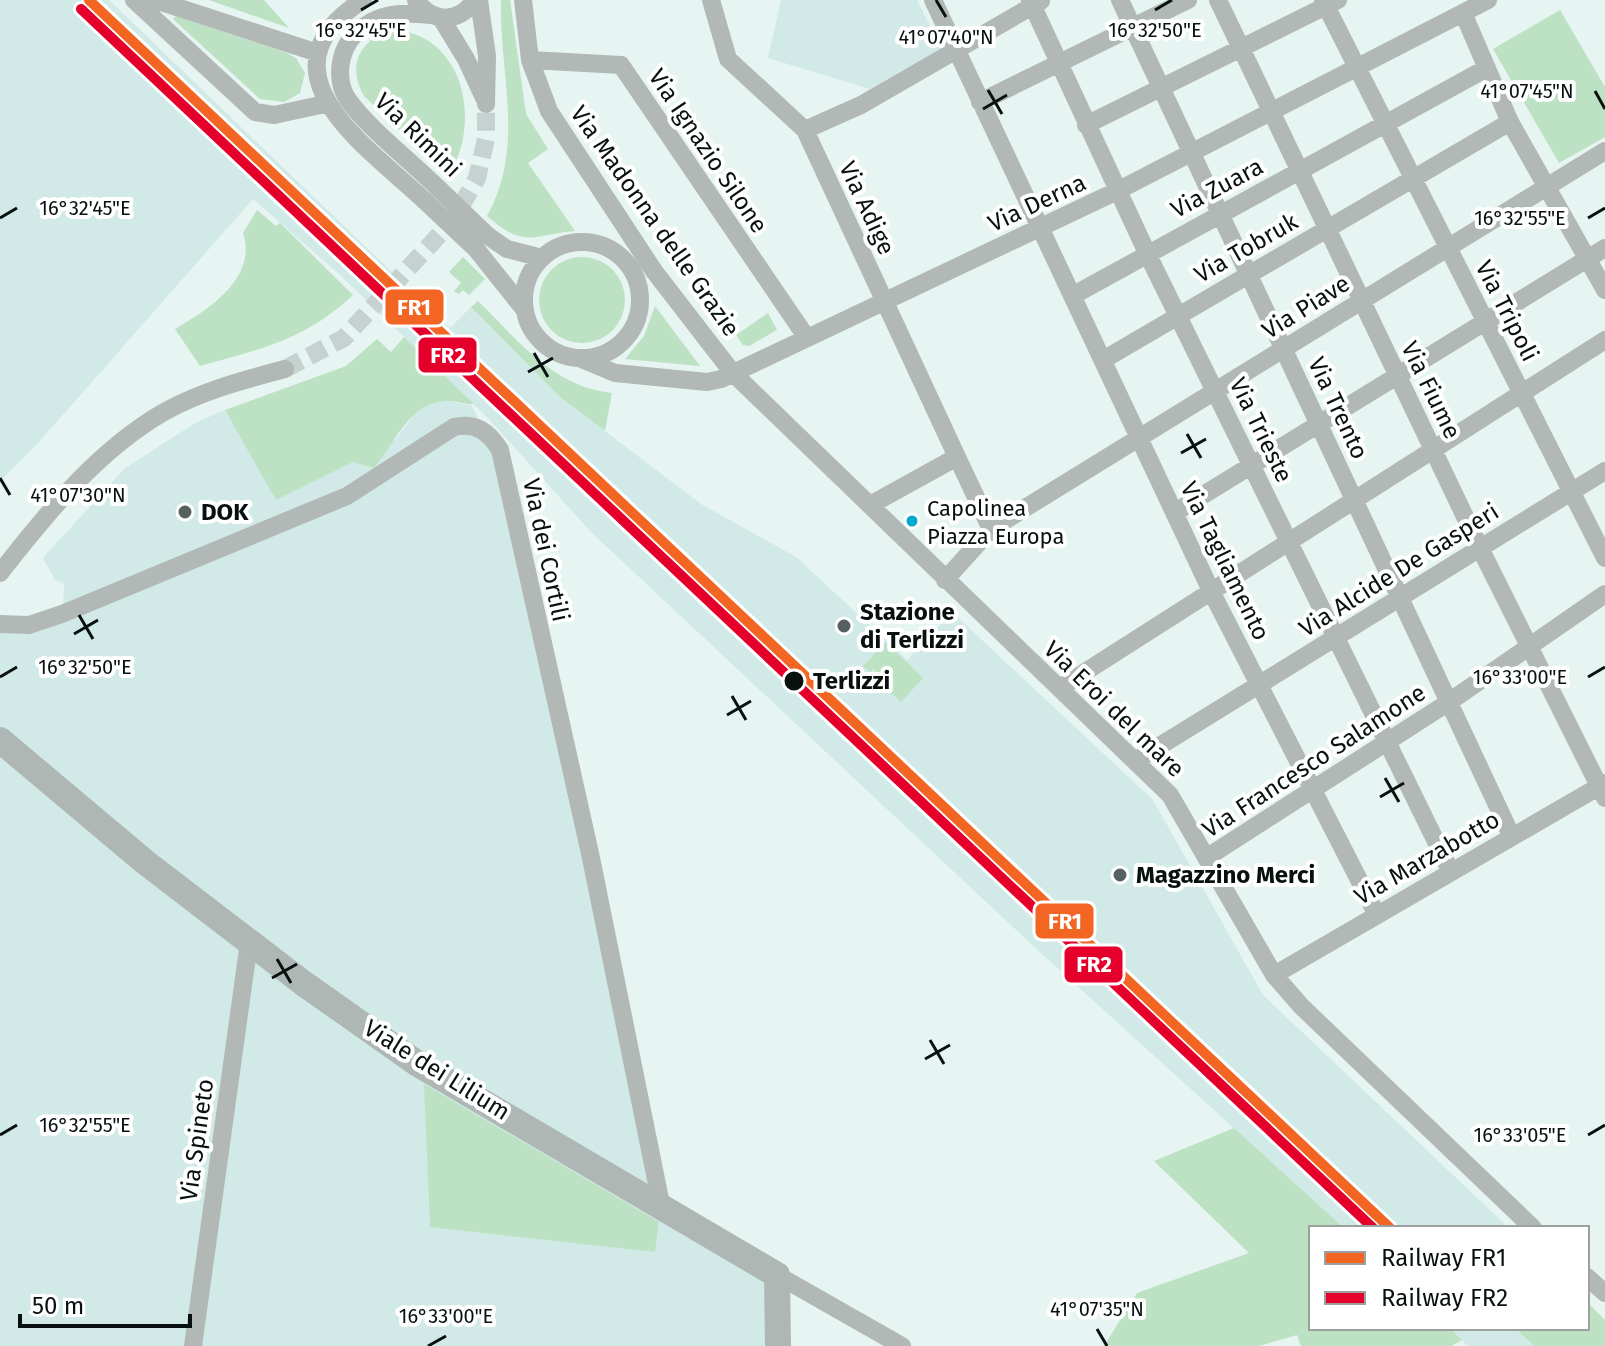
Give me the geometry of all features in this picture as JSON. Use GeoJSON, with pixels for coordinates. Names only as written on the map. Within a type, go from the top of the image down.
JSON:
{"type":"FeatureCollection","features":[{"type":"Feature","properties":{"kind":"main road","name":"Viale dei Lilium"},"geometry":{"type":"LineString","coordinates":[[1,739],[124,845],[249,942],[418,1064],[661,1204],[777,1275]]}},
{"type":"Feature","properties":{"kind":"main road"},"geometry":{"type":"LineString","coordinates":[[777,1275],[778,1346]]}},
{"type":"Feature","properties":{"kind":"street"},"geometry":{"type":"LineString","coordinates":[[134,0],[255,112],[274,115],[325,104],[318,80],[318,53],[335,22],[363,0]]}},
{"type":"Feature","properties":{"kind":"street"},"geometry":{"type":"LineString","coordinates":[[155,0],[318,53]]}},
{"type":"Feature","properties":{"kind":"street"},"geometry":{"type":"LineString","coordinates":[[416,0],[436,17],[466,59],[486,104],[487,56],[477,0]]}},
{"type":"Feature","properties":{"kind":"street"},"geometry":{"type":"LineString","coordinates":[[436,17],[461,15],[477,0]]}},
{"type":"Feature","properties":{"kind":"street","name":"Via Madonna delle Grazie"},"geometry":{"type":"LineString","coordinates":[[523,0],[530,60],[549,111],[654,271],[733,373],[872,504]]}},
{"type":"Feature","properties":{"kind":"street","name":"Via Adige"},"geometry":{"type":"LineString","coordinates":[[711,0],[728,59],[805,130],[991,529]]}},
{"type":"Feature","properties":{"kind":"street","name":"Via Tagliamento"},"geometry":{"type":"LineString","coordinates":[[933,0],[1212,593],[1377,915]]}},
{"type":"Feature","properties":{"kind":"street","name":"Via Trento"},"geometry":{"type":"LineString","coordinates":[[1120,0],[1512,837]]}},
{"type":"Feature","properties":{"kind":"street"},"geometry":{"type":"LineString","coordinates":[[980,102],[1188,0]]}},
{"type":"Feature","properties":{"kind":"street","name":"Via Fiume"},"geometry":{"type":"LineString","coordinates":[[1218,0],[1528,648],[1603,789]]}},
{"type":"Feature","properties":{"kind":"street","name":"Via Derna"},"geometry":{"type":"LineString","coordinates":[[733,373],[1117,191],[1488,0]]}},
{"type":"Feature","properties":{"kind":"street"},"geometry":{"type":"LineString","coordinates":[[805,130],[861,105],[1035,2]]}},
{"type":"Feature","properties":{"kind":"street","name":"Via Trieste"},"geometry":{"type":"LineString","coordinates":[[1035,2],[1058,63],[1117,191],[1451,872]]}},
{"type":"Feature","properties":{"kind":"street"},"geometry":{"type":"LineString","coordinates":[[1086,125],[1329,2]]}},
{"type":"Feature","properties":{"kind":"street","name":"Via Tripoli"},"geometry":{"type":"LineString","coordinates":[[1329,2],[1358,69],[1605,558]]}},
{"type":"Feature","properties":{"kind":"street","name":"Via Rimini"},"geometry":{"type":"LineString","coordinates":[[436,17],[392,14],[376,18],[352,37],[340,71],[349,101],[432,194],[482,243],[524,309]]}},
{"type":"Feature","properties":{"kind":"street"},"geometry":{"type":"LineString","coordinates":[[1464,15],[1510,122],[1605,290]]}},
{"type":"Feature","properties":{"kind":"street","name":"Via Ignazio Silone"},"geometry":{"type":"LineString","coordinates":[[530,60],[621,65],[807,338]]}},
{"type":"Feature","properties":{"kind":"street","name":"Via Zuara"},"geometry":{"type":"LineString","coordinates":[[1072,296],[1487,68]]}},
{"type":"Feature","properties":{"kind":"street","name":"Via Rimini"},"geometry":{"type":"LineString","coordinates":[[325,104],[432,194]]}},
{"type":"Feature","properties":{"kind":"street","name":"Via Tobruk"},"geometry":{"type":"LineString","coordinates":[[1103,360],[1510,122]]}},
{"type":"Feature","properties":{"kind":"street","name":"Via Piave"},"geometry":{"type":"LineString","coordinates":[[945,580],[991,529],[1605,151]]}},
{"type":"Feature","properties":{"kind":"street"},"geometry":{"type":"LineString","coordinates":[[654,271],[625,261],[602,246],[584,242],[566,244],[542,258],[526,284],[524,309],[530,328],[543,343],[560,354],[579,358],[615,373],[714,382],[733,373]]}},
{"type":"Feature","properties":{"kind":"street","name":"Via Rimini"},"geometry":{"type":"LineString","coordinates":[[482,243],[542,258]]}},
{"type":"Feature","properties":{"kind":"street"},"geometry":{"type":"LineString","coordinates":[[1174,513],[1605,248]]}},
{"type":"Feature","properties":{"kind":"street"},"geometry":{"type":"LineString","coordinates":[[579,358],[597,356],[614,349],[627,337],[636,321],[638,285],[625,261]]}},
{"type":"Feature","properties":{"kind":"street"},"geometry":{"type":"LineString","coordinates":[[1060,688],[1434,453],[1605,340]]}},
{"type":"Feature","properties":{"kind":"street"},"geometry":{"type":"LineString","coordinates":[[0,573],[76,483],[136,430],[164,412],[209,391],[285,369]]}},
{"type":"Feature","properties":{"kind":"street","name":"Via dei Cortili"},"geometry":{"type":"LineString","coordinates":[[0,624],[29,625],[62,614],[347,496],[448,430],[463,425],[484,430],[500,450],[591,858],[661,1204]]}},
{"type":"Feature","properties":{"kind":"street"},"geometry":{"type":"LineString","coordinates":[[872,504],[957,457]]}},
{"type":"Feature","properties":{"kind":"street","name":"Via Alcide De Gasperi"},"geometry":{"type":"LineString","coordinates":[[1137,760],[1605,471]]}},
{"type":"Feature","properties":{"kind":"street","name":"Via Eroi del mare"},"geometry":{"type":"LineString","coordinates":[[872,504],[945,580],[1137,760],[1170,795],[1274,975],[1301,1006],[1531,1226]]}},
{"type":"Feature","properties":{"kind":"street","name":"Via Francesco Salamone"},"geometry":{"type":"LineString","coordinates":[[1206,858],[1449,702],[1605,594]]}},
{"type":"Feature","properties":{"kind":"street","name":"Via Marzabotto"},"geometry":{"type":"LineString","coordinates":[[1274,975],[1512,837],[1603,789]]}},
{"type":"Feature","properties":{"kind":"street","name":"Via Spineto"},"geometry":{"type":"LineString","coordinates":[[193,1346],[249,942]]}},
{"type":"Feature","properties":{"kind":"street","name":"Viale dei Lilium"},"geometry":{"type":"LineString","coordinates":[[777,1275],[902,1346]]}},
{"type":"Feature","properties":{"kind":"street"},"geometry":{"type":"LineString","coordinates":[[1589,1279],[1605,1293]]}},
{"type":"Feature","properties":{"kind":"shaded area"},"geometry":{"type":"Polygon","coordinates":[[[0,0],[109,0],[450,328],[471,307],[560,397],[701,504],[796,557],[907,660],[952,612],[1153,800],[1263,995],[1507,1226],[1342,1226],[1031,944],[591,532],[487,417],[340,275],[253,199],[39,442],[0,481],[0,0]]]}},
{"type":"Feature","properties":{"kind":"shaded area"},"geometry":{"type":"Polygon","coordinates":[[[781,0],[917,0],[941,48],[870,89],[768,58],[781,0]]]}},
{"type":"Feature","properties":{"kind":"shaded area"},"geometry":{"type":"Polygon","coordinates":[[[446,400],[472,406],[484,430],[494,441],[661,1204],[777,1275],[778,1346],[0,1346],[0,624],[63,613],[64,584],[55,580],[43,558],[124,469],[195,423],[225,410],[277,499],[396,439],[416,412],[430,403],[446,400]]]}},
{"type":"Feature","properties":{"kind":"shaded area"},"geometry":{"type":"Polygon","coordinates":[[[1451,1330],[1517,1330],[1534,1346],[1468,1346],[1451,1330]]]}},
{"type":"Feature","properties":{"kind":"green space"},"geometry":{"type":"Polygon","coordinates":[[[209,0],[264,0],[289,28],[209,0]]]}},
{"type":"Feature","properties":{"kind":"green space"},"geometry":{"type":"Polygon","coordinates":[[[501,0],[510,0],[526,114],[548,149],[528,163],[575,231],[538,237],[520,236],[487,216],[499,190],[508,137],[501,0]]]}},
{"type":"Feature","properties":{"kind":"green space"},"geometry":{"type":"Polygon","coordinates":[[[1560,10],[1605,87],[1605,137],[1559,163],[1493,49],[1560,10]]]}},
{"type":"Feature","properties":{"kind":"green space"},"geometry":{"type":"Polygon","coordinates":[[[176,16],[296,58],[305,73],[300,93],[284,102],[260,99],[173,19],[176,16]]]}},
{"type":"Feature","properties":{"kind":"green space"},"geometry":{"type":"Polygon","coordinates":[[[392,30],[417,35],[436,47],[451,64],[460,84],[465,107],[464,131],[459,155],[448,176],[365,97],[359,86],[356,65],[359,56],[371,40],[392,30]]]}},
{"type":"Feature","properties":{"kind":"green space"},"geometry":{"type":"Polygon","coordinates":[[[257,210],[276,226],[280,223],[353,295],[300,333],[263,348],[200,366],[175,329],[215,302],[237,278],[246,249],[243,233],[257,210]]]}},
{"type":"Feature","properties":{"kind":"green space"},"geometry":{"type":"Polygon","coordinates":[[[463,257],[485,279],[469,295],[463,290],[459,294],[454,291],[461,283],[449,272],[463,257]]]}},
{"type":"Feature","properties":{"kind":"green space"},"geometry":{"type":"Polygon","coordinates":[[[582,257],[599,260],[613,269],[622,283],[625,300],[622,317],[613,331],[599,340],[582,343],[565,340],[551,331],[542,317],[539,300],[542,283],[551,269],[565,260],[582,257]]]}},
{"type":"Feature","properties":{"kind":"green space"},"geometry":{"type":"Polygon","coordinates":[[[478,301],[523,346],[554,371],[591,389],[612,393],[605,431],[560,397],[471,307],[478,301]]]}},
{"type":"Feature","properties":{"kind":"green space"},"geometry":{"type":"Polygon","coordinates":[[[655,306],[700,366],[625,359],[644,336],[655,306]]]}},
{"type":"Feature","properties":{"kind":"green space"},"geometry":{"type":"Polygon","coordinates":[[[768,313],[777,330],[749,346],[743,345],[736,335],[768,313]]]}},
{"type":"Feature","properties":{"kind":"green space"},"geometry":{"type":"Polygon","coordinates":[[[404,337],[474,404],[448,401],[421,409],[403,427],[374,468],[353,462],[276,500],[225,410],[346,366],[377,339],[391,352],[404,337]]]}},
{"type":"Feature","properties":{"kind":"green space"},"geometry":{"type":"Polygon","coordinates":[[[886,642],[923,678],[901,702],[875,678],[879,674],[863,666],[886,642]]]}},
{"type":"Feature","properties":{"kind":"green space"},"geometry":{"type":"Polygon","coordinates":[[[424,1084],[659,1222],[655,1252],[430,1227],[424,1084]]]}},
{"type":"Feature","properties":{"kind":"green space"},"geometry":{"type":"Polygon","coordinates":[[[1234,1128],[1342,1226],[1309,1226],[1309,1330],[1451,1330],[1462,1340],[1451,1346],[1301,1346],[1297,1335],[1259,1346],[1104,1346],[1137,1293],[1249,1253],[1154,1161],[1234,1128]]]}},
{"type":"Feature","properties":{"kind":"green space"},"geometry":{"type":"Polygon","coordinates":[[[1589,1304],[1605,1320],[1605,1346],[1534,1346],[1517,1330],[1589,1330],[1589,1304]]]}},
{"type":"Feature","properties":{"kind":"tunnel"},"geometry":{"type":"LineString","coordinates":[[285,369],[344,338],[453,220],[477,178],[486,139],[486,104]]}},
{"type":"Feature","properties":{"kind":"rail line","name":"FR1"},"geometry":{"type":"LineString","coordinates":[[89,0],[1388,1226]]}},
{"type":"Feature","properties":{"kind":"rail line","name":"FR2"},"geometry":{"type":"LineString","coordinates":[[81,9],[1371,1226]]}},
{"type":"Feature","properties":{"kind":"place","name":"DOK"},"geometry":{"type":"Point","coordinates":[185,512]}},
{"type":"Feature","properties":{"kind":"place","name":"Capolinea Piazza Europa"},"geometry":{"type":"Point","coordinates":[912,521]}},
{"type":"Feature","properties":{"kind":"place","name":"Stazione di Terlizzi"},"geometry":{"type":"Point","coordinates":[844,626]}},
{"type":"Feature","properties":{"kind":"place","name":"Terlizzi"},"geometry":{"type":"Point","coordinates":[794,681]}},
{"type":"Feature","properties":{"kind":"place","name":"Magazzino Merci"},"geometry":{"type":"Point","coordinates":[1120,875]}}]}
